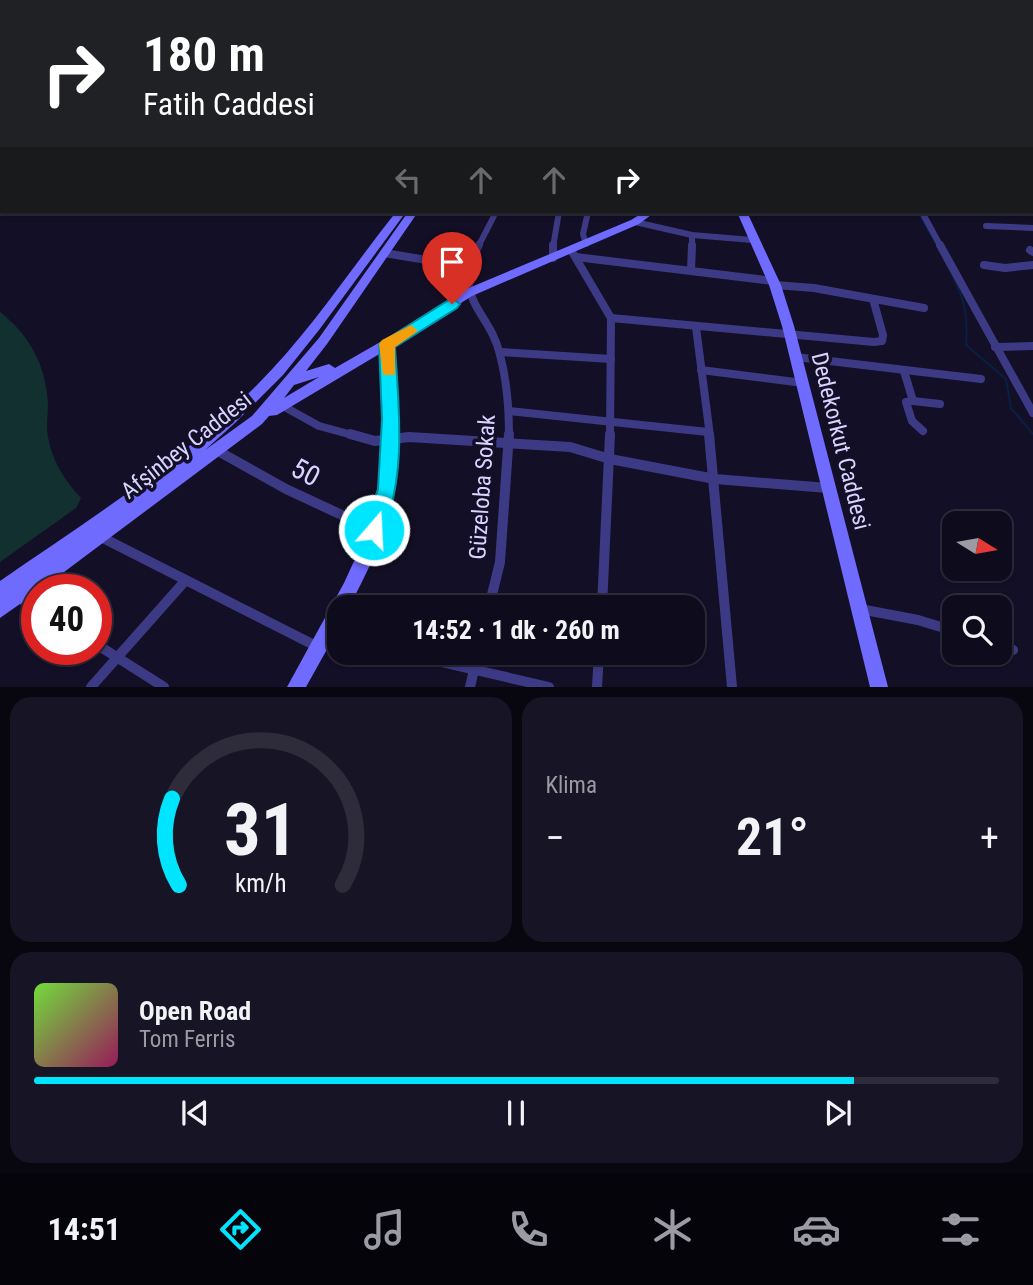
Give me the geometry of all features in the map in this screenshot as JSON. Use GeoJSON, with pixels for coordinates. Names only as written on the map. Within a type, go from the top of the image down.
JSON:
{"type":"FeatureCollection","features":[{"type":"Feature","properties":{"kind":"street","name":"Afşinbey Caddesi"},"geometry":{"type":"LineString","coordinates":[[0,592],[215,432],[261,390],[399,214]]}},
{"type":"Feature","properties":{"kind":"street","name":"Afşinbey Caddesi"},"geometry":{"type":"LineString","coordinates":[[0,609],[218,451],[279,402],[412,214]]}},
{"type":"Feature","properties":{"kind":"street"},"geometry":{"type":"LineString","coordinates":[[468,293],[473,256],[495,214]]}},
{"type":"Feature","properties":{"kind":"street"},"geometry":{"type":"LineString","coordinates":[[553,258],[553,234],[558,214]]}},
{"type":"Feature","properties":{"kind":"street"},"geometry":{"type":"LineString","coordinates":[[586,244],[583,234],[588,214]]}},
{"type":"Feature","properties":{"kind":"street"},"geometry":{"type":"LineString","coordinates":[[573,254],[586,244],[647,214]]}},
{"type":"Feature","properties":{"kind":"street","name":"Dedekorkut Caddesi"},"geometry":{"type":"LineString","coordinates":[[743,214],[752,240],[774,283],[790,335],[879,687]]}},
{"type":"Feature","properties":{"kind":"street"},"geometry":{"type":"LineString","coordinates":[[923,214],[1033,413]]}},
{"type":"Feature","properties":{"kind":"street"},"geometry":{"type":"LineString","coordinates":[[635,222],[692,234],[752,240]]}},
{"type":"Feature","properties":{"kind":"street"},"geometry":{"type":"LineString","coordinates":[[986,226],[1033,228]]}},
{"type":"Feature","properties":{"kind":"street"},"geometry":{"type":"LineString","coordinates":[[691,271],[692,234]]}},
{"type":"Feature","properties":{"kind":"street"},"geometry":{"type":"LineString","coordinates":[[384,253],[470,267]]}},
{"type":"Feature","properties":{"kind":"street"},"geometry":{"type":"LineString","coordinates":[[279,402],[351,366],[468,293],[553,258],[573,254],[814,288],[924,308]]}},
{"type":"Feature","properties":{"kind":"street"},"geometry":{"type":"LineString","coordinates":[[573,254],[611,318],[610,459],[603,595]]}},
{"type":"Feature","properties":{"kind":"street"},"geometry":{"type":"LineString","coordinates":[[984,265],[1006,268],[1033,265]]}},
{"type":"Feature","properties":{"kind":"street","name":"Güzeloba Sokak"},"geometry":{"type":"LineString","coordinates":[[468,293],[500,352],[509,411],[500,562],[492,595]]}},
{"type":"Feature","properties":{"kind":"street"},"geometry":{"type":"LineString","coordinates":[[611,318],[882,341],[882,327],[873,299]]}},
{"type":"Feature","properties":{"kind":"street"},"geometry":{"type":"LineString","coordinates":[[696,327],[715,479],[732,687]]}},
{"type":"Feature","properties":{"kind":"street"},"geometry":{"type":"LineString","coordinates":[[323,341],[320,359],[329,369]]}},
{"type":"Feature","properties":{"kind":"street"},"geometry":{"type":"LineString","coordinates":[[348,595],[388,489],[390,438],[387,344]]}},
{"type":"Feature","properties":{"kind":"street"},"geometry":{"type":"LineString","coordinates":[[995,347],[1033,346]]}},
{"type":"Feature","properties":{"kind":"street"},"geometry":{"type":"LineString","coordinates":[[500,352],[611,359]]}},
{"type":"Feature","properties":{"kind":"street"},"geometry":{"type":"LineString","coordinates":[[367,356],[279,382],[261,390],[258,401],[279,402],[318,426],[375,441],[390,438],[450,438],[570,447],[610,459],[715,479],[828,488]]}},
{"type":"Feature","properties":{"kind":"street"},"geometry":{"type":"LineString","coordinates":[[796,357],[981,379]]}},
{"type":"Feature","properties":{"kind":"street"},"geometry":{"type":"LineString","coordinates":[[701,370],[803,383]]}},
{"type":"Feature","properties":{"kind":"street"},"geometry":{"type":"LineString","coordinates":[[905,371],[913,401]]}},
{"type":"Feature","properties":{"kind":"street"},"geometry":{"type":"LineString","coordinates":[[922,431],[912,421],[906,402],[940,404]]}},
{"type":"Feature","properties":{"kind":"street"},"geometry":{"type":"LineString","coordinates":[[509,411],[708,432]]}},
{"type":"Feature","properties":{"kind":"street","name":"50"},"geometry":{"type":"LineString","coordinates":[[218,451],[297,494],[374,530]]}},
{"type":"Feature","properties":{"kind":"street"},"geometry":{"type":"LineString","coordinates":[[101,537],[318,647]]}},
{"type":"Feature","properties":{"kind":"street"},"geometry":{"type":"LineString","coordinates":[[91,687],[185,581]]}},
{"type":"Feature","properties":{"kind":"street"},"geometry":{"type":"LineString","coordinates":[[17,597],[21,599]]}},
{"type":"Feature","properties":{"kind":"street"},"geometry":{"type":"LineString","coordinates":[[860,609],[942,627]]}},
{"type":"Feature","properties":{"kind":"street"},"geometry":{"type":"LineString","coordinates":[[296,687],[318,647],[327,639]]}},
{"type":"Feature","properties":{"kind":"street"},"geometry":{"type":"LineString","coordinates":[[112,653],[164,687]]}},
{"type":"Feature","properties":{"kind":"street"},"geometry":{"type":"LineString","coordinates":[[450,665],[549,687]]}},
{"type":"Feature","properties":{"kind":"street"},"geometry":{"type":"LineString","coordinates":[[470,687],[475,665]]}},
{"type":"Feature","properties":{"kind":"street"},"geometry":{"type":"LineString","coordinates":[[597,687],[598,665]]}},
{"type":"Feature","properties":{"kind":"green space"},"geometry":{"type":"Polygon","coordinates":[[[0,312],[28,341],[40,364],[47,390],[50,446],[60,470],[81,498],[76,508],[0,562],[0,312]]]}},
{"type":"Feature","properties":{"kind":"waterway"},"geometry":{"type":"LineString","coordinates":[[919,214],[936,244]]}},
{"type":"Feature","properties":{"kind":"waterway"},"geometry":{"type":"LineString","coordinates":[[943,258],[955,280],[965,309],[966,345],[1006,379],[1011,408],[1033,434]]}},
{"type":"Feature","properties":{"kind":"slow traffic"},"geometry":{"type":"LineString","coordinates":[[389,370],[387,344],[411,331]]}},
{"type":"Feature","properties":{"kind":"route"},"geometry":{"type":"LineString","coordinates":[[374,530],[388,489],[391,419],[387,344],[452,304]]}}]}
